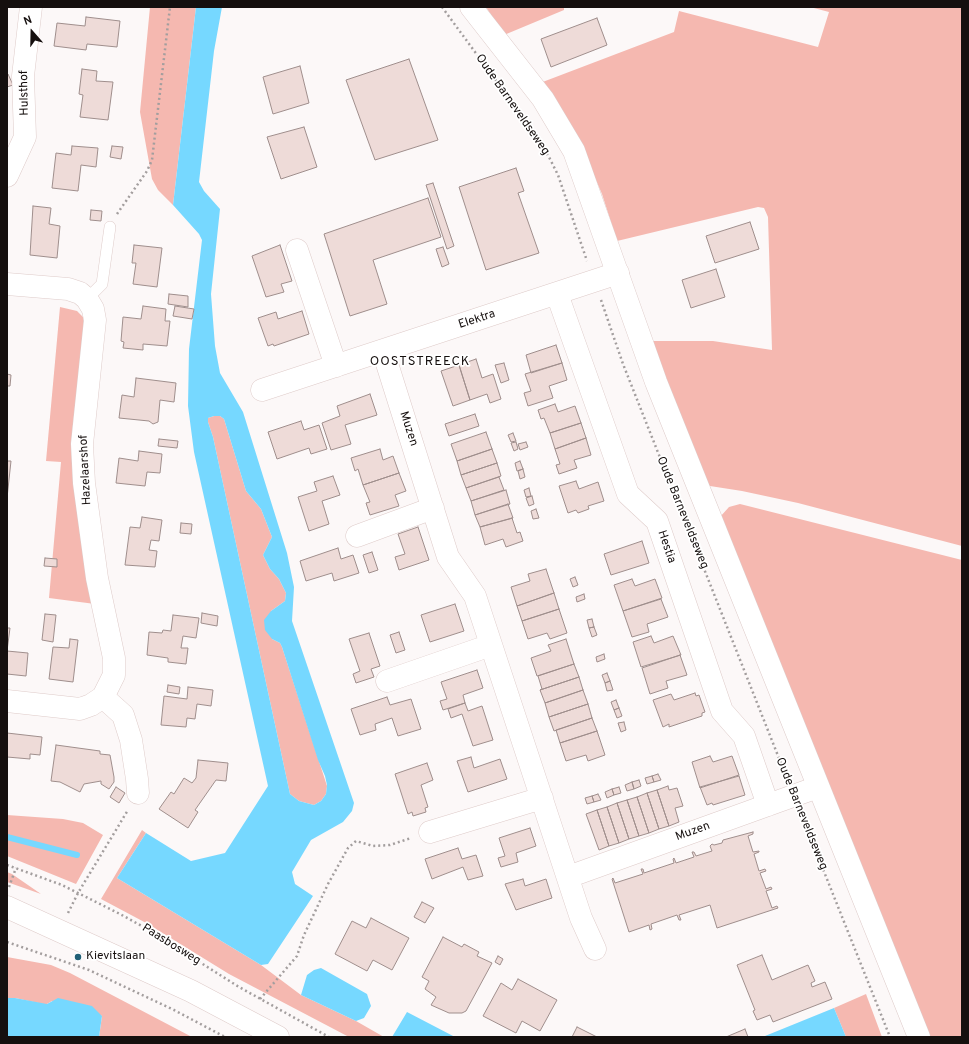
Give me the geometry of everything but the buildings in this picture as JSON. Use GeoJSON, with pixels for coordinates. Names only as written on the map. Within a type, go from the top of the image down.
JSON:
{"type":"FeatureCollection","features":[{"type":"Feature","properties":{"kind":"street","name":"Hulsthof"},"geometry":{"type":"LineString","coordinates":[[7,176],[24,137],[23,76],[31,7]]}},
{"type":"Feature","properties":{"kind":"street","name":"Oude Barneveldseweg"},"geometry":{"type":"LineString","coordinates":[[471,7],[543,99],[574,151],[659,390],[919,1037]]}},
{"type":"Feature","properties":{"kind":"street"},"geometry":{"type":"LineString","coordinates":[[297,250],[336,366]]}},
{"type":"Feature","properties":{"kind":"street","name":"Elektra"},"geometry":{"type":"LineString","coordinates":[[262,390],[618,274]]}},
{"type":"Feature","properties":{"kind":"street"},"geometry":{"type":"LineString","coordinates":[[7,284],[68,289],[80,293],[87,299]]}},
{"type":"Feature","properties":{"kind":"street","name":"Hestia"},"geometry":{"type":"LineString","coordinates":[[557,294],[628,494],[658,521],[722,711],[744,736],[768,805]]}},
{"type":"Feature","properties":{"kind":"street","name":"Hazelaarshof"},"geometry":{"type":"LineString","coordinates":[[87,299],[93,309],[95,320],[82,444],[84,483],[97,578],[114,658],[114,675],[103,697]]}},
{"type":"Feature","properties":{"kind":"street","name":"Muzen"},"geometry":{"type":"LineString","coordinates":[[383,351],[448,557],[475,596],[581,918],[595,948]]}},
{"type":"Feature","properties":{"kind":"street"},"geometry":{"type":"LineString","coordinates":[[357,536],[433,508]]}},
{"type":"Feature","properties":{"kind":"street"},"geometry":{"type":"LineString","coordinates":[[387,681],[491,645]]}},
{"type":"Feature","properties":{"kind":"street"},"geometry":{"type":"LineString","coordinates":[[7,701],[80,709],[91,705],[103,697],[123,715],[130,740],[138,793]]}},
{"type":"Feature","properties":{"kind":"street","name":"Muzen"},"geometry":{"type":"LineString","coordinates":[[568,878],[818,787]]}},
{"type":"Feature","properties":{"kind":"street"},"geometry":{"type":"LineString","coordinates":[[430,832],[542,798]]}},
{"type":"Feature","properties":{"kind":"street"},"geometry":{"type":"LineString","coordinates":[[7,907],[191,991],[278,1037]]}},
{"type":"Feature","properties":{"kind":"lane"},"geometry":{"type":"LineString","coordinates":[[87,299],[102,284],[110,227]]}},
{"type":"Feature","properties":{"kind":"path"},"geometry":{"type":"LineString","coordinates":[[110,227],[121,208],[147,171],[152,160],[170,7]]}},
{"type":"Feature","properties":{"kind":"path","name":"Oude Barneveldseweg"},"geometry":{"type":"LineString","coordinates":[[442,7],[533,131],[558,175],[623,364],[890,1037]]}},
{"type":"Feature","properties":{"kind":"path"},"geometry":{"type":"LineString","coordinates":[[68,913],[78,893],[138,793]]}},
{"type":"Feature","properties":{"kind":"path"},"geometry":{"type":"LineString","coordinates":[[260,999],[297,956],[304,935],[328,884],[348,848],[356,841],[373,846],[390,845],[430,832]]}},
{"type":"Feature","properties":{"kind":"path","name":"Paasbosweg"},"geometry":{"type":"LineString","coordinates":[[7,865],[78,893],[149,930],[260,999],[329,1037]]}},
{"type":"Feature","properties":{"kind":"path"},"geometry":{"type":"LineString","coordinates":[[7,893],[16,868]]}},
{"type":"Feature","properties":{"kind":"path"},"geometry":{"type":"LineString","coordinates":[[7,942],[89,970],[174,1010],[225,1037]]}},
{"type":"Feature","properties":{"kind":"shaded area"},"geometry":{"type":"Polygon","coordinates":[[[150,7],[196,7],[173,205],[158,190],[152,179],[140,112],[150,7]]]}},
{"type":"Feature","properties":{"kind":"shaded area"},"geometry":{"type":"Polygon","coordinates":[[[486,7],[564,7],[564,10],[504,35],[486,7]]]}},
{"type":"Feature","properties":{"kind":"shaded area"},"geometry":{"type":"Polygon","coordinates":[[[810,7],[962,7],[962,546],[798,503],[710,486],[703,483],[652,341],[713,341],[772,350],[768,217],[764,208],[758,207],[617,241],[602,194],[588,162],[540,83],[674,32],[679,11],[818,47],[829,12],[810,7]]]}},
{"type":"Feature","properties":{"kind":"shaded area"},"geometry":{"type":"Polygon","coordinates":[[[60,307],[77,311],[83,317],[85,326],[72,442],[95,604],[49,598],[61,462],[46,461],[60,307]]]}},
{"type":"Feature","properties":{"kind":"shaded area"},"geometry":{"type":"Polygon","coordinates":[[[220,416],[224,419],[246,491],[261,509],[272,537],[263,555],[270,569],[279,579],[286,593],[285,601],[271,611],[272,639],[280,643],[282,647],[327,786],[326,794],[321,801],[314,805],[299,801],[290,794],[213,437],[208,422],[208,418],[220,416]]]}},
{"type":"Feature","properties":{"kind":"shaded area"},"geometry":{"type":"Polygon","coordinates":[[[740,504],[962,560],[962,1037],[930,1037],[921,1020],[720,517],[729,507],[740,504]]]}},
{"type":"Feature","properties":{"kind":"shaded area"},"geometry":{"type":"Polygon","coordinates":[[[7,815],[63,819],[83,823],[103,835],[76,884],[7,856],[7,815]]]}},
{"type":"Feature","properties":{"kind":"shaded area"},"geometry":{"type":"Polygon","coordinates":[[[142,830],[146,833],[117,878],[261,965],[301,995],[356,1021],[384,1037],[349,1037],[229,974],[148,924],[101,899],[142,830]]]}},
{"type":"Feature","properties":{"kind":"shaded area"},"geometry":{"type":"Polygon","coordinates":[[[7,872],[12,874],[41,894],[7,882],[7,872]]]}},
{"type":"Feature","properties":{"kind":"shaded area"},"geometry":{"type":"Polygon","coordinates":[[[7,957],[51,965],[70,973],[192,1037],[99,1037],[102,1016],[52,1001],[47,1004],[43,1004],[15,998],[7,998],[7,957]]]}},
{"type":"Feature","properties":{"kind":"shaded area"},"geometry":{"type":"Polygon","coordinates":[[[866,994],[882,1037],[846,1037],[834,1008],[866,994]]]}},
{"type":"Feature","properties":{"kind":"water"},"geometry":{"type":"Polygon","coordinates":[[[196,7],[222,7],[214,51],[199,182],[204,191],[220,209],[211,294],[215,346],[220,373],[243,412],[287,553],[294,587],[292,621],[354,803],[352,811],[343,822],[311,840],[292,872],[295,884],[313,896],[268,964],[261,965],[117,878],[146,833],[191,861],[225,853],[268,786],[194,452],[188,406],[189,349],[202,240],[199,234],[173,205],[196,7]],[[220,416],[208,418],[208,422],[213,437],[290,794],[299,801],[314,805],[321,801],[326,794],[327,785],[325,776],[318,760],[282,647],[280,643],[272,639],[265,630],[264,620],[271,611],[285,601],[286,593],[279,579],[270,569],[263,555],[272,537],[261,509],[246,491],[224,419],[220,416]]]}},
{"type":"Feature","properties":{"kind":"water"},"geometry":{"type":"Polygon","coordinates":[[[321,968],[367,994],[371,1006],[364,1018],[356,1021],[301,995],[307,975],[314,970],[321,968]]]}},
{"type":"Feature","properties":{"kind":"water"},"geometry":{"type":"Polygon","coordinates":[[[7,998],[47,1004],[58,998],[92,1006],[102,1016],[99,1037],[7,1037],[7,998]]]}},
{"type":"Feature","properties":{"kind":"water"},"geometry":{"type":"Polygon","coordinates":[[[834,1008],[846,1037],[765,1037],[765,1036],[834,1008]]]}},
{"type":"Feature","properties":{"kind":"water"},"geometry":{"type":"Polygon","coordinates":[[[407,1012],[455,1037],[392,1037],[407,1012]]]}},
{"type":"Feature","properties":{"kind":"waterway"},"geometry":{"type":"LineString","coordinates":[[7,837],[77,855]]}},
{"type":"Feature","properties":{"kind":"place","name":"Kievitslaan"},"geometry":{"type":"Point","coordinates":[78,957]}},
{"type":"Feature","properties":{"kind":"district","name":"OOSTSTREECK"},"geometry":{"type":"Point","coordinates":[420,362]}}]}
